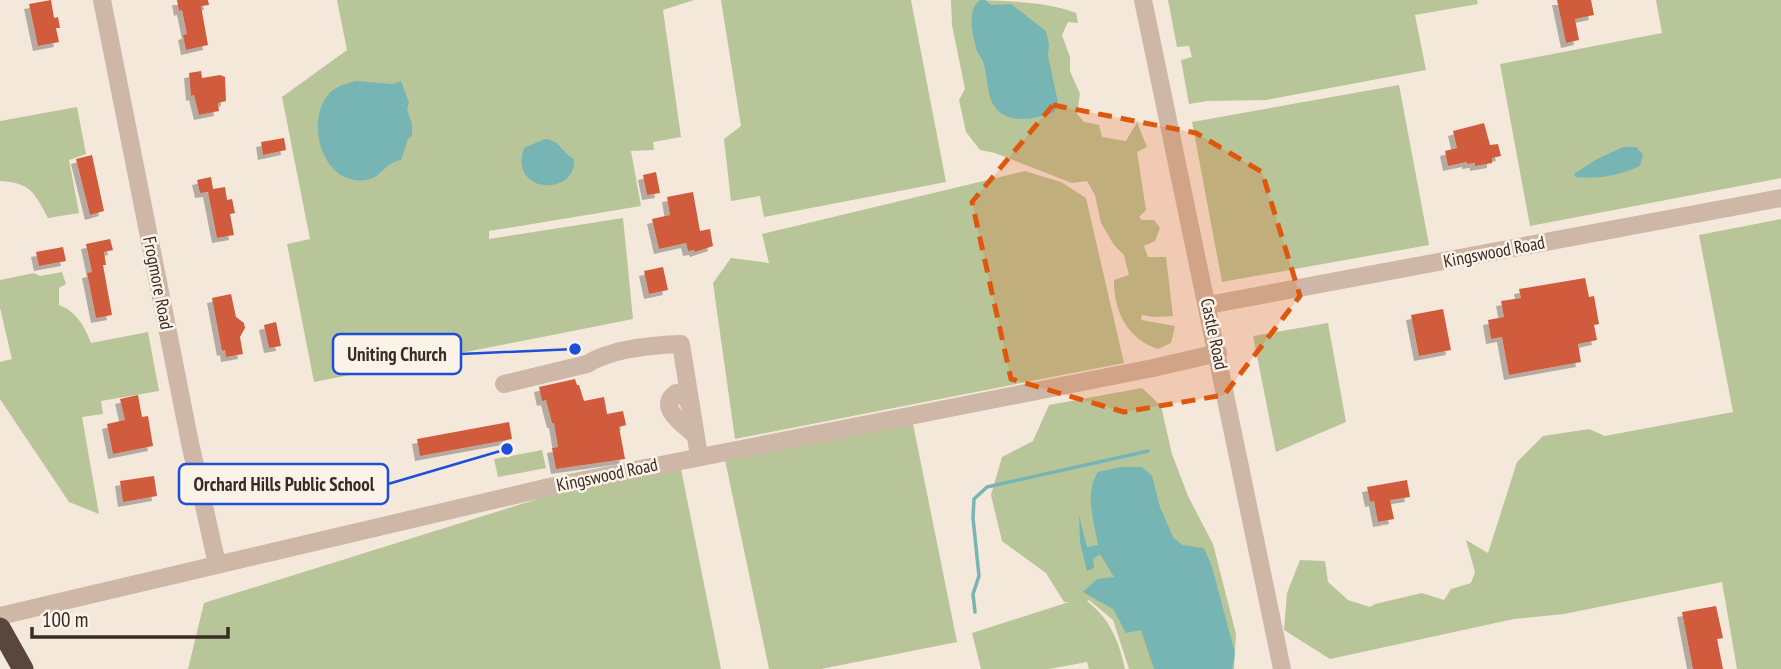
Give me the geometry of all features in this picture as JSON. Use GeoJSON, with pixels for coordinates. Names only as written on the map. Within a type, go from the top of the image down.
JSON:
{"type":"FeatureCollection","features":[{"type":"Feature","properties":{"kind":"highway"},"geometry":{"type":"LineString","coordinates":[[0,628],[23,669]]}},
{"type":"Feature","properties":{"kind":"street","name":"Frogmore Road"},"geometry":{"type":"LineString","coordinates":[[102,0],[190,443],[217,565]]}},
{"type":"Feature","properties":{"kind":"street","name":"Castle Road"},"geometry":{"type":"LineString","coordinates":[[1143,0],[1282,669]]}},
{"type":"Feature","properties":{"kind":"street","name":"Kingswood Road"},"geometry":{"type":"LineString","coordinates":[[1208,306],[1781,198]]}},
{"type":"Feature","properties":{"kind":"street"},"geometry":{"type":"LineString","coordinates":[[504,384],[587,364],[595,359],[649,345],[681,344],[676,417],[695,435],[699,456]]}},
{"type":"Feature","properties":{"kind":"street","name":"Kingswood Road"},"geometry":{"type":"LineString","coordinates":[[0,616],[575,482],[1218,353]]}},
{"type":"Feature","properties":{"kind":"highlighted area"},"geometry":{"type":"Polygon","coordinates":[[[1053,105],[1196,133],[1262,172],[1300,296],[1224,395],[1124,412],[1011,379],[972,202],[1053,105]]]}},
{"type":"Feature","properties":{"kind":"green space"},"geometry":{"type":"Polygon","coordinates":[[[337,0],[694,0],[663,10],[681,137],[653,142],[654,150],[631,151],[641,206],[489,231],[489,239],[623,218],[633,319],[314,382],[287,244],[310,239],[282,97],[347,50],[337,0]]]}},
{"type":"Feature","properties":{"kind":"green space"},"geometry":{"type":"Polygon","coordinates":[[[721,0],[911,0],[946,182],[764,217],[760,196],[731,201],[724,139],[741,126],[721,0]]]}},
{"type":"Feature","properties":{"kind":"green space"},"geometry":{"type":"Polygon","coordinates":[[[951,0],[1032,3],[1076,13],[1078,23],[1068,22],[1062,35],[1070,57],[1070,71],[1080,94],[1077,114],[1084,122],[1099,125],[1102,137],[1126,141],[1137,122],[1147,147],[1137,152],[1146,210],[1139,217],[1142,220],[1154,220],[1160,228],[1155,241],[1144,246],[1148,257],[1166,257],[1173,316],[1142,315],[1141,320],[1175,326],[1171,343],[1158,349],[1147,345],[1138,339],[1124,322],[1116,302],[1114,280],[1129,275],[1124,255],[1114,245],[1101,223],[1095,195],[1087,181],[1072,183],[995,153],[980,150],[966,132],[959,100],[965,89],[952,25],[951,0]]]}},
{"type":"Feature","properties":{"kind":"green space"},"geometry":{"type":"Polygon","coordinates":[[[1168,0],[1477,0],[1478,4],[1415,15],[1426,70],[1266,100],[1189,104],[1181,60],[1192,57],[1189,46],[1177,47],[1168,0]]]}},
{"type":"Feature","properties":{"kind":"green space"},"geometry":{"type":"Polygon","coordinates":[[[1656,0],[1781,0],[1781,178],[1530,226],[1500,64],[1662,33],[1656,0]]]}},
{"type":"Feature","properties":{"kind":"green space"},"geometry":{"type":"Polygon","coordinates":[[[1399,85],[1429,245],[1222,282],[1192,122],[1399,85]]]}},
{"type":"Feature","properties":{"kind":"green space"},"geometry":{"type":"Polygon","coordinates":[[[77,107],[86,154],[69,160],[79,213],[48,218],[30,190],[19,184],[0,181],[0,121],[77,107]]]}},
{"type":"Feature","properties":{"kind":"green space"},"geometry":{"type":"Polygon","coordinates":[[[1025,171],[1061,182],[1086,198],[1124,363],[735,439],[713,283],[731,258],[769,263],[762,234],[1025,171]]]}},
{"type":"Feature","properties":{"kind":"green space"},"geometry":{"type":"Polygon","coordinates":[[[1781,219],[1781,669],[1737,669],[1722,582],[1564,614],[1514,619],[1330,659],[1284,630],[1287,593],[1300,560],[1325,561],[1328,582],[1348,600],[1370,607],[1422,593],[1444,600],[1451,589],[1471,583],[1475,572],[1466,540],[1488,553],[1517,462],[1543,436],[1589,429],[1605,436],[1733,412],[1699,235],[1781,219]]]}},
{"type":"Feature","properties":{"kind":"green space"},"geometry":{"type":"Polygon","coordinates":[[[62,272],[66,284],[59,288],[59,305],[79,320],[91,343],[148,332],[159,391],[101,401],[103,414],[82,417],[99,514],[69,502],[0,399],[0,362],[12,359],[0,308],[0,280],[34,273],[40,276],[62,272]]]}},
{"type":"Feature","properties":{"kind":"green space"},"geometry":{"type":"Polygon","coordinates":[[[1328,323],[1346,422],[1276,452],[1253,336],[1328,323]]]}},
{"type":"Feature","properties":{"kind":"green space"},"geometry":{"type":"Polygon","coordinates":[[[1142,388],[1161,406],[1172,454],[1188,496],[1213,544],[1236,634],[1234,669],[1129,669],[1113,620],[1089,600],[1087,601],[1102,615],[1112,631],[1125,669],[1089,669],[1087,662],[1049,669],[981,669],[972,633],[1069,602],[1064,602],[1046,573],[1002,541],[991,495],[1002,457],[1033,441],[1049,405],[1142,388]]]}},
{"type":"Feature","properties":{"kind":"green space"},"geometry":{"type":"Polygon","coordinates":[[[913,424],[957,642],[821,669],[769,669],[725,460],[913,424]]]}},
{"type":"Feature","properties":{"kind":"green space"},"geometry":{"type":"Polygon","coordinates":[[[542,450],[546,468],[498,477],[494,459],[542,450]]]}},
{"type":"Feature","properties":{"kind":"green space"},"geometry":{"type":"Polygon","coordinates":[[[681,469],[721,669],[188,669],[204,603],[560,492],[681,469]]]}},
{"type":"Feature","properties":{"kind":"water"},"geometry":{"type":"Polygon","coordinates":[[[980,0],[991,5],[1011,4],[1046,31],[1048,56],[1058,102],[1054,112],[1036,118],[1017,119],[1008,117],[994,106],[973,31],[973,10],[980,0]]]}},
{"type":"Feature","properties":{"kind":"water"},"geometry":{"type":"Polygon","coordinates":[[[356,81],[392,84],[401,81],[409,103],[407,109],[412,124],[412,136],[408,139],[401,160],[389,165],[376,176],[363,180],[342,176],[333,168],[320,145],[318,131],[318,118],[328,95],[337,87],[356,81]]]}},
{"type":"Feature","properties":{"kind":"water"},"geometry":{"type":"Polygon","coordinates":[[[545,139],[558,144],[574,159],[572,171],[566,180],[556,184],[534,182],[526,175],[522,163],[524,148],[545,139]]]}},
{"type":"Feature","properties":{"kind":"water"},"geometry":{"type":"Polygon","coordinates":[[[1623,147],[1636,147],[1643,155],[1640,166],[1601,177],[1576,177],[1574,174],[1597,159],[1623,147]]]}},
{"type":"Feature","properties":{"kind":"water"},"geometry":{"type":"Polygon","coordinates":[[[1121,467],[1142,467],[1152,476],[1160,507],[1173,537],[1182,545],[1204,548],[1212,567],[1235,653],[1232,669],[1154,669],[1141,630],[1126,633],[1113,609],[1083,592],[1097,579],[1114,577],[1100,554],[1093,559],[1094,568],[1087,571],[1080,542],[1079,515],[1087,547],[1098,545],[1091,507],[1094,480],[1098,472],[1121,467]]]}},
{"type":"Feature","properties":{"kind":"building"},"geometry":{"type":"Polygon","coordinates":[[[51,0],[54,18],[58,17],[60,28],[56,28],[59,42],[38,46],[29,4],[51,0]]]}},
{"type":"Feature","properties":{"kind":"building"},"geometry":{"type":"Polygon","coordinates":[[[177,0],[208,0],[209,5],[201,6],[208,45],[186,50],[183,35],[187,34],[177,0]]]}},
{"type":"Feature","properties":{"kind":"building"},"geometry":{"type":"Polygon","coordinates":[[[1557,0],[1591,0],[1594,15],[1575,19],[1579,40],[1566,43],[1557,0]]]}},
{"type":"Feature","properties":{"kind":"building"},"geometry":{"type":"Polygon","coordinates":[[[201,71],[202,78],[220,75],[225,77],[226,101],[218,103],[219,111],[199,115],[194,95],[191,96],[189,73],[201,71]]]}},
{"type":"Feature","properties":{"kind":"building"},"geometry":{"type":"Polygon","coordinates":[[[1484,123],[1490,145],[1498,144],[1501,156],[1492,158],[1492,163],[1475,166],[1475,163],[1467,162],[1448,166],[1445,151],[1457,148],[1453,131],[1484,123]]]}},
{"type":"Feature","properties":{"kind":"building"},"geometry":{"type":"Polygon","coordinates":[[[284,138],[286,150],[263,155],[261,142],[284,138]]]}},
{"type":"Feature","properties":{"kind":"building"},"geometry":{"type":"Polygon","coordinates":[[[92,155],[104,211],[90,215],[76,159],[92,155]]]}},
{"type":"Feature","properties":{"kind":"building"},"geometry":{"type":"Polygon","coordinates":[[[656,172],[660,193],[647,195],[643,175],[656,172]]]}},
{"type":"Feature","properties":{"kind":"building"},"geometry":{"type":"Polygon","coordinates":[[[211,177],[213,189],[225,187],[227,200],[232,199],[235,213],[230,214],[234,235],[217,238],[208,192],[200,193],[197,180],[211,177]]]}},
{"type":"Feature","properties":{"kind":"building"},"geometry":{"type":"Polygon","coordinates":[[[693,192],[700,231],[710,229],[713,246],[695,252],[688,251],[686,243],[659,249],[652,219],[670,215],[667,197],[693,192]]]}},
{"type":"Feature","properties":{"kind":"building"},"geometry":{"type":"Polygon","coordinates":[[[110,239],[113,250],[104,252],[106,265],[103,265],[112,315],[96,318],[87,273],[92,272],[86,244],[110,239]]]}},
{"type":"Feature","properties":{"kind":"building"},"geometry":{"type":"Polygon","coordinates":[[[63,247],[66,261],[39,266],[36,252],[63,247]]]}},
{"type":"Feature","properties":{"kind":"building"},"geometry":{"type":"Polygon","coordinates":[[[663,267],[668,290],[649,294],[644,271],[663,267]]]}},
{"type":"Feature","properties":{"kind":"building"},"geometry":{"type":"Polygon","coordinates":[[[1585,278],[1589,297],[1594,296],[1599,324],[1594,325],[1597,340],[1578,344],[1581,362],[1509,375],[1502,337],[1491,339],[1488,320],[1504,317],[1501,301],[1521,298],[1519,289],[1585,278]]]}},
{"type":"Feature","properties":{"kind":"building"},"geometry":{"type":"Polygon","coordinates":[[[231,294],[236,317],[244,323],[245,328],[240,337],[243,354],[226,357],[225,350],[222,351],[212,298],[231,294]]]}},
{"type":"Feature","properties":{"kind":"building"},"geometry":{"type":"Polygon","coordinates":[[[1443,309],[1451,350],[1419,356],[1411,315],[1443,309]]]}},
{"type":"Feature","properties":{"kind":"building"},"geometry":{"type":"Polygon","coordinates":[[[276,322],[281,346],[269,348],[264,325],[276,322]]]}},
{"type":"Feature","properties":{"kind":"building"},"geometry":{"type":"Polygon","coordinates":[[[575,379],[584,401],[604,397],[607,414],[623,411],[626,425],[619,427],[625,459],[556,469],[552,448],[558,447],[554,423],[546,400],[542,401],[539,387],[575,379]]]}},
{"type":"Feature","properties":{"kind":"building"},"geometry":{"type":"Polygon","coordinates":[[[138,395],[142,417],[148,416],[153,446],[113,454],[107,424],[125,420],[120,399],[138,395]]]}},
{"type":"Feature","properties":{"kind":"building"},"geometry":{"type":"Polygon","coordinates":[[[509,422],[512,439],[420,456],[417,439],[509,422]]]}},
{"type":"Feature","properties":{"kind":"building"},"geometry":{"type":"Polygon","coordinates":[[[154,476],[157,496],[123,502],[120,481],[154,476]]]}},
{"type":"Feature","properties":{"kind":"building"},"geometry":{"type":"Polygon","coordinates":[[[1407,480],[1410,497],[1390,500],[1394,519],[1378,522],[1374,501],[1370,502],[1367,487],[1407,480]]]}},
{"type":"Feature","properties":{"kind":"building"},"geometry":{"type":"Polygon","coordinates":[[[1716,606],[1723,638],[1717,639],[1723,669],[1693,669],[1682,612],[1716,606]]]}},
{"type":"Feature","properties":{"kind":"waterway"},"geometry":{"type":"LineString","coordinates":[[975,612],[973,594],[979,576],[973,518],[974,499],[987,487],[1148,451]]}},
{"type":"Feature","properties":{"kind":"place","name":"Uniting Church"},"geometry":{"type":"Point","coordinates":[575,349]}},
{"type":"Feature","properties":{"kind":"place","name":"Orchard Hills Public School"},"geometry":{"type":"Point","coordinates":[507,449]}}]}
